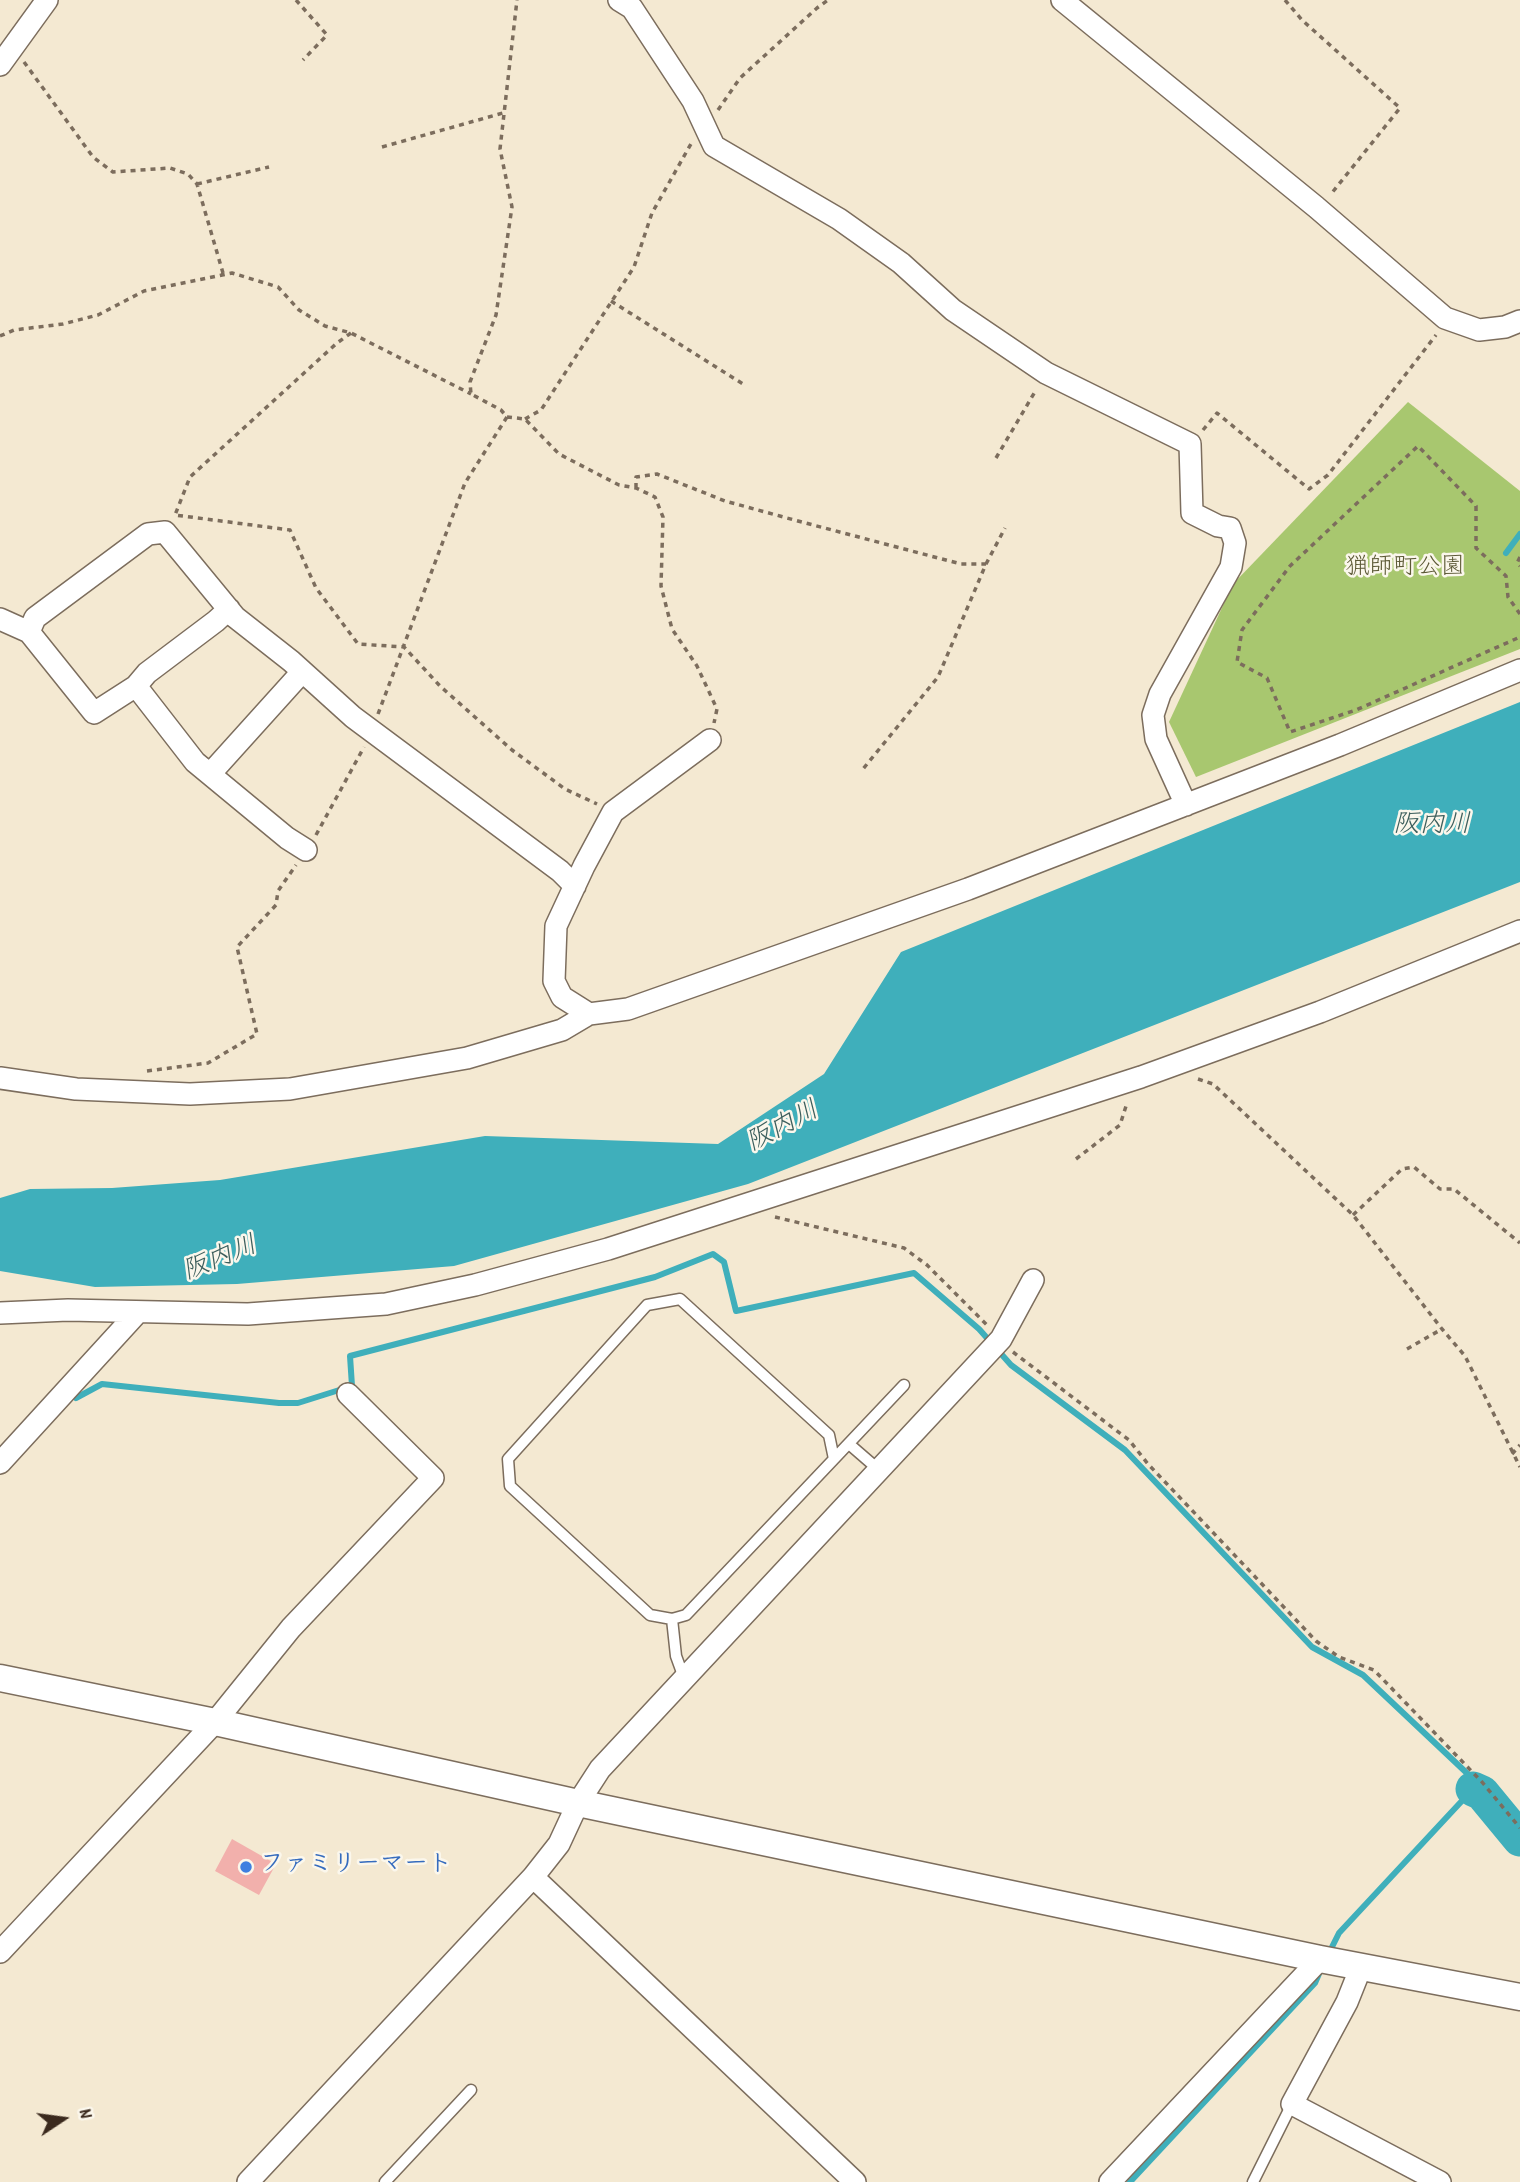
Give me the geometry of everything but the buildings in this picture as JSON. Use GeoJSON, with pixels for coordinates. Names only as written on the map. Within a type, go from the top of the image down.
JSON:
{"type":"FeatureCollection","features":[{"type":"Feature","properties":{"kind":"street"},"geometry":{"type":"LineString","coordinates":[[0,65],[47,0]]}},
{"type":"Feature","properties":{"kind":"street"},"geometry":{"type":"LineString","coordinates":[[619,0],[632,8],[693,101],[714,146],[839,219],[901,263],[953,310],[1046,373],[1191,444],[1192,513],[1218,526],[1230,528],[1235,543],[1231,567],[1160,694],[1153,715],[1156,739],[1186,805]]}},
{"type":"Feature","properties":{"kind":"street"},"geometry":{"type":"LineString","coordinates":[[1062,0],[1316,207],[1445,318],[1479,330],[1506,327],[1520,321]]}},
{"type":"Feature","properties":{"kind":"street"},"geometry":{"type":"LineString","coordinates":[[29,632],[35,618],[148,534],[165,532],[235,617],[371,731],[560,871],[575,886]]}},
{"type":"Feature","properties":{"kind":"street"},"geometry":{"type":"LineString","coordinates":[[0,619],[29,632],[94,713],[136,686],[147,673],[229,609]]}},
{"type":"Feature","properties":{"kind":"street"},"geometry":{"type":"LineString","coordinates":[[0,1078],[76,1088],[190,1094],[290,1089],[467,1058],[562,1030],[589,1014],[628,1009],[968,889],[1340,745],[1520,670]]}},
{"type":"Feature","properties":{"kind":"street"},"geometry":{"type":"LineString","coordinates":[[210,774],[302,672]]}},
{"type":"Feature","properties":{"kind":"street"},"geometry":{"type":"LineString","coordinates":[[136,686],[195,762],[306,850]]}},
{"type":"Feature","properties":{"kind":"street"},"geometry":{"type":"LineString","coordinates":[[589,1014],[562,997],[554,981],[556,926],[613,812],[710,740]]}},
{"type":"Feature","properties":{"kind":"street"},"geometry":{"type":"LineString","coordinates":[[0,1313],[68,1310],[248,1314],[386,1304],[475,1284],[608,1250],[1140,1077],[1320,1012],[1520,931]]}},
{"type":"Feature","properties":{"kind":"street"},"geometry":{"type":"LineString","coordinates":[[248,2182],[533,1877],[559,1844],[578,1803],[600,1769],[1001,1339],[1033,1280]]}},
{"type":"Feature","properties":{"kind":"street"},"geometry":{"type":"LineString","coordinates":[[0,1463],[138,1312]]}},
{"type":"Feature","properties":{"kind":"street"},"geometry":{"type":"LineString","coordinates":[[0,1952],[215,1722],[292,1628],[433,1478],[348,1394]]}},
{"type":"Feature","properties":{"kind":"street"},"geometry":{"type":"LineString","coordinates":[[0,1678],[1320,1959],[1520,1997]]}},
{"type":"Feature","properties":{"kind":"street"},"geometry":{"type":"LineString","coordinates":[[533,1877],[855,2182]]}},
{"type":"Feature","properties":{"kind":"street"},"geometry":{"type":"LineString","coordinates":[[1110,2182],[1320,1959]]}},
{"type":"Feature","properties":{"kind":"street"},"geometry":{"type":"LineString","coordinates":[[1360,1967],[1347,2003],[1292,2104],[1440,2182]]}},
{"type":"Feature","properties":{"kind":"lane"},"geometry":{"type":"LineString","coordinates":[[834,1459],[829,1435],[680,1299],[648,1305],[508,1459],[510,1486],[650,1615],[672,1619],[686,1615],[849,1444],[904,1385]]}},
{"type":"Feature","properties":{"kind":"lane"},"geometry":{"type":"LineString","coordinates":[[849,1444],[879,1470]]}},
{"type":"Feature","properties":{"kind":"lane"},"geometry":{"type":"LineString","coordinates":[[672,1619],[676,1656],[684,1678]]}},
{"type":"Feature","properties":{"kind":"lane"},"geometry":{"type":"LineString","coordinates":[[385,2182],[471,2090]]}},
{"type":"Feature","properties":{"kind":"lane"},"geometry":{"type":"LineString","coordinates":[[1253,2182],[1292,2104]]}},
{"type":"Feature","properties":{"kind":"path"},"geometry":{"type":"LineString","coordinates":[[296,0],[327,35],[303,60]]}},
{"type":"Feature","properties":{"kind":"path"},"geometry":{"type":"LineString","coordinates":[[471,394],[470,382],[496,315],[512,207],[500,149],[517,0]]}},
{"type":"Feature","properties":{"kind":"path"},"geometry":{"type":"LineString","coordinates":[[0,336],[14,330],[63,324],[98,315],[144,291],[232,273],[278,287],[299,310],[325,326],[351,333],[501,410],[507,417],[525,419],[541,410],[634,267],[652,213],[694,139],[706,131],[740,78],[828,0]]}},
{"type":"Feature","properties":{"kind":"path"},"geometry":{"type":"LineString","coordinates":[[1285,0],[1302,20],[1400,108],[1326,200],[1316,207]]}},
{"type":"Feature","properties":{"kind":"path"},"geometry":{"type":"LineString","coordinates":[[15,45],[22,60],[93,156],[113,172],[170,168],[188,174],[197,184],[223,274]]}},
{"type":"Feature","properties":{"kind":"path"},"geometry":{"type":"LineString","coordinates":[[382,147],[503,113]]}},
{"type":"Feature","properties":{"kind":"path"},"geometry":{"type":"LineString","coordinates":[[197,184],[269,167]]}},
{"type":"Feature","properties":{"kind":"path"},"geometry":{"type":"LineString","coordinates":[[611,301],[743,384]]}},
{"type":"Feature","properties":{"kind":"path"},"geometry":{"type":"LineString","coordinates":[[1191,444],[1217,413],[1309,489],[1328,475],[1440,330],[1445,318]]}},
{"type":"Feature","properties":{"kind":"path"},"geometry":{"type":"LineString","coordinates":[[351,333],[337,342],[190,477],[175,515],[290,530],[316,588],[358,645],[404,647],[440,686],[512,750],[565,789],[613,812]]}},
{"type":"Feature","properties":{"kind":"path"},"geometry":{"type":"LineString","coordinates":[[996,458],[1046,373]]}},
{"type":"Feature","properties":{"kind":"path"},"geometry":{"type":"LineString","coordinates":[[139,1072],[208,1063],[257,1034],[237,947],[276,905],[278,891],[321,828],[371,731],[465,483],[507,417]]}},
{"type":"Feature","properties":{"kind":"path"},"geometry":{"type":"LineString","coordinates":[[525,419],[559,454],[619,485],[636,488],[656,497],[663,517],[662,586],[672,629],[697,666],[717,709],[710,740]]}},
{"type":"Feature","properties":{"kind":"path"},"geometry":{"type":"LineString","coordinates":[[1520,614],[1508,597],[1506,576],[1476,548],[1476,506],[1418,446],[1290,566],[1242,630],[1237,662],[1267,678],[1290,732],[1356,710],[1520,637]]}},
{"type":"Feature","properties":{"kind":"path"},"geometry":{"type":"LineString","coordinates":[[636,488],[636,477],[657,474],[725,501],[798,522],[961,564],[986,564]]}},
{"type":"Feature","properties":{"kind":"path"},"geometry":{"type":"LineString","coordinates":[[863,769],[938,677],[986,564],[1005,528]]}},
{"type":"Feature","properties":{"kind":"path"},"geometry":{"type":"LineString","coordinates":[[1520,557],[1517,563],[1520,566]]}},
{"type":"Feature","properties":{"kind":"path"},"geometry":{"type":"LineString","coordinates":[[1190,1076],[1213,1084],[1353,1215],[1465,1356],[1520,1467]]}},
{"type":"Feature","properties":{"kind":"path"},"geometry":{"type":"LineString","coordinates":[[1076,1158],[1120,1125],[1140,1077]]}},
{"type":"Feature","properties":{"kind":"path"},"geometry":{"type":"LineString","coordinates":[[1353,1215],[1402,1169],[1414,1167],[1440,1189],[1454,1189],[1520,1243]]}},
{"type":"Feature","properties":{"kind":"path"},"geometry":{"type":"LineString","coordinates":[[749,1203],[764,1214],[904,1248],[928,1265],[1017,1357],[1129,1440],[1148,1464],[1316,1641],[1339,1657],[1374,1670],[1482,1782],[1520,1828]]}},
{"type":"Feature","properties":{"kind":"path"},"geometry":{"type":"LineString","coordinates":[[1407,1349],[1442,1329]]}},
{"type":"Feature","properties":{"kind":"path"},"geometry":{"type":"LineString","coordinates":[[1512,1454],[1520,1445]]}},
{"type":"Feature","properties":{"kind":"green space","name":"猟師町公園"},"geometry":{"type":"Polygon","coordinates":[[[1408,402],[1520,491],[1520,649],[1196,777],[1169,722],[1233,584],[1408,402]]]}},
{"type":"Feature","properties":{"kind":"water","name":"阪内川"},"geometry":{"type":"Polygon","coordinates":[[[1520,702],[1520,882],[748,1184],[454,1266],[237,1284],[95,1287],[0,1271],[0,1198],[30,1189],[112,1188],[220,1180],[485,1136],[718,1144],[824,1074],[901,952],[1520,702]]]}},
{"type":"Feature","properties":{"kind":"waterway"},"geometry":{"type":"LineString","coordinates":[[1506,553],[1520,534]]}},
{"type":"Feature","properties":{"kind":"waterway"},"geometry":{"type":"LineString","coordinates":[[76,1398],[102,1384],[298,1403],[352,1386],[350,1356],[655,1277],[713,1254],[724,1262],[736,1311],[914,1273],[979,1329],[1011,1365],[1125,1450],[1312,1647],[1363,1675],[1471,1777],[1473,1789],[1339,1933],[1329,1953]]}},
{"type":"Feature","properties":{"kind":"waterway"},"geometry":{"type":"LineString","coordinates":[[1473,1789],[1482,1793],[1520,1839]]}},
{"type":"Feature","properties":{"kind":"waterway"},"geometry":{"type":"LineString","coordinates":[[1130,2182],[1315,1983],[1321,1969]]}},
{"type":"Feature","properties":{"kind":"place","name":"ファミリーマート"},"geometry":{"type":"Point","coordinates":[246,1867]}}]}
